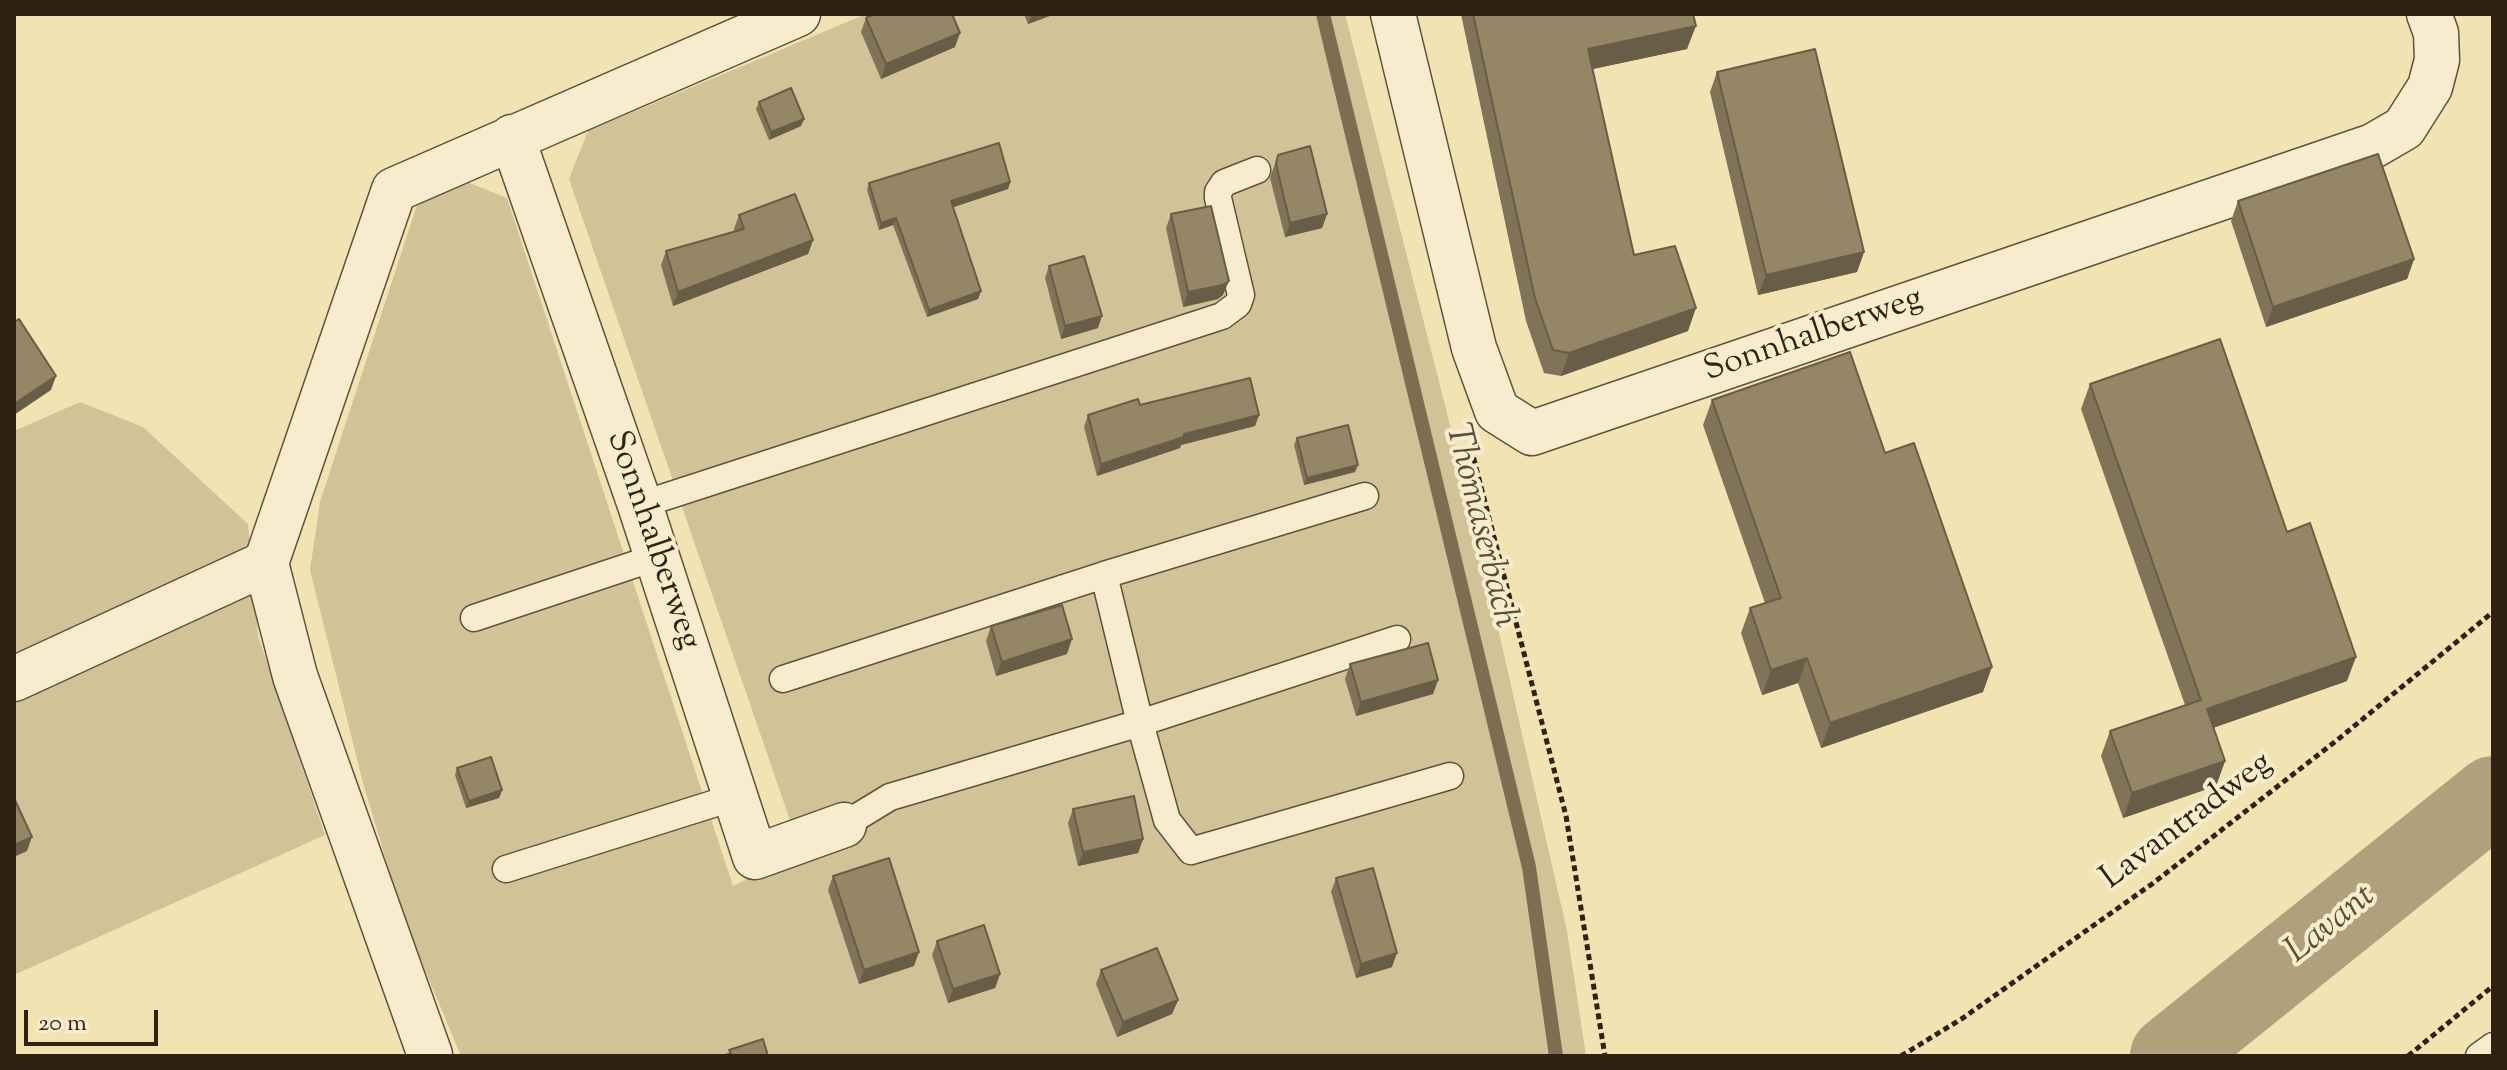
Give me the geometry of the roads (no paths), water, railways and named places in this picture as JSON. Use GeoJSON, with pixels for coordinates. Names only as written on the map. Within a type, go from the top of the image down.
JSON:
{"type":"FeatureCollection","features":[{"type":"Feature","properties":{"kind":"street"},"geometry":{"type":"LineString","coordinates":[[430,1055],[295,676],[266,563],[394,190],[798,14]]}},
{"type":"Feature","properties":{"kind":"street","name":"Sonnhalberweg"},"geometry":{"type":"LineString","coordinates":[[1393,14],[1474,348],[1497,411],[1532,433],[2373,146],[2404,128],[2430,87],[2437,60],[2436,33],[2429,14]]}},
{"type":"Feature","properties":{"kind":"street","name":"Sonnhalberweg"},"geometry":{"type":"LineString","coordinates":[[512,137],[640,505],[755,857],[844,825]]}},
{"type":"Feature","properties":{"kind":"street"},"geometry":{"type":"LineString","coordinates":[[14,679],[266,563]]}},
{"type":"Feature","properties":{"kind":"lane"},"geometry":{"type":"LineString","coordinates":[[640,505],[1228,312],[1238,304],[1241,295],[1218,192],[1224,183],[1257,170]]}},
{"type":"Feature","properties":{"kind":"lane"},"geometry":{"type":"LineString","coordinates":[[783,679],[1104,575],[1365,496]]}},
{"type":"Feature","properties":{"kind":"lane"},"geometry":{"type":"LineString","coordinates":[[474,618],[657,557]]}},
{"type":"Feature","properties":{"kind":"lane"},"geometry":{"type":"LineString","coordinates":[[1104,575],[1167,820],[1191,851],[1450,776]]}},
{"type":"Feature","properties":{"kind":"lane"},"geometry":{"type":"LineString","coordinates":[[844,825],[890,797],[1140,723],[1397,639]]}},
{"type":"Feature","properties":{"kind":"lane"},"geometry":{"type":"LineString","coordinates":[[506,869],[735,797]]}},
{"type":"Feature","properties":{"kind":"lane"},"geometry":{"type":"LineString","coordinates":[[2479,1056],[2493,1046]]}},
{"type":"Feature","properties":{"kind":"waterway","name":"Thomaserbach"},"geometry":{"type":"LineString","coordinates":[[1323,14],[1529,867],[1556,1056]]}},
{"type":"Feature","properties":{"kind":"waterway","name":"Lavant"},"geometry":{"type":"LineString","coordinates":[[2170,1056],[2493,796]]}}]}
